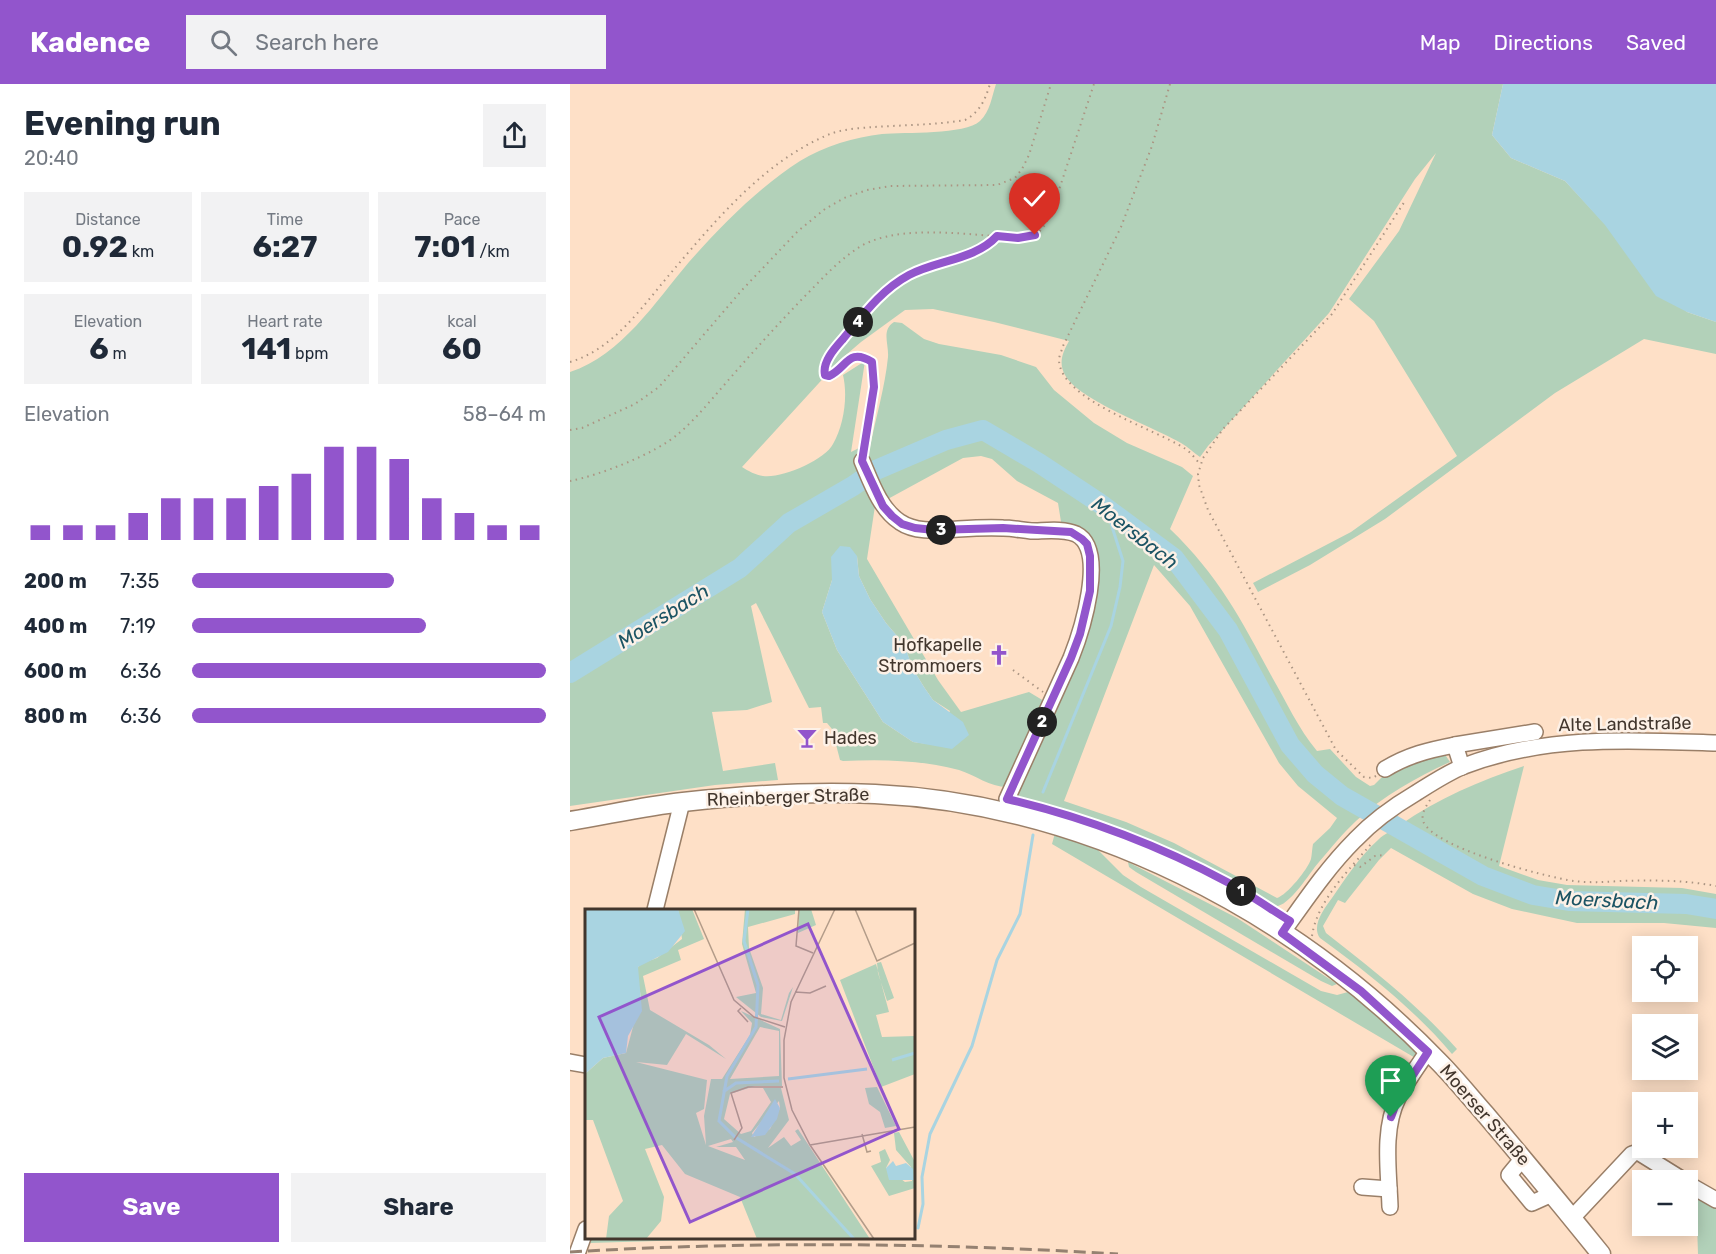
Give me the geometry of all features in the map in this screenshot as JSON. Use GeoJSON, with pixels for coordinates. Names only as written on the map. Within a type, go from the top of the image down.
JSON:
{"type":"FeatureCollection","features":[{"type":"Feature","properties":{"kind":"main road","name":"Rheinberger Straße"},"geometry":{"type":"LineString","coordinates":[[570,822],[682,802],[826,792],[878,794],[965,804],[1007,805]]}},
{"type":"Feature","properties":{"kind":"main road","name":"Moerser Straße"},"geometry":{"type":"LineString","coordinates":[[1007,805],[1143,858],[1286,927],[1428,1052],[1523,1158],[1601,1254]]}},
{"type":"Feature","properties":{"kind":"street"},"geometry":{"type":"LineString","coordinates":[[865,467],[880,498],[892,516],[902,524],[934,530],[1003,528],[1071,532],[1087,544],[1090,556],[1090,591],[1080,634],[1007,805]]}},
{"type":"Feature","properties":{"kind":"street"},"geometry":{"type":"LineString","coordinates":[[1385,769],[1403,758],[1434,748],[1535,732]]}},
{"type":"Feature","properties":{"kind":"street","name":"Alte Landstraße"},"geometry":{"type":"LineString","coordinates":[[1286,927],[1340,856],[1371,833],[1395,806],[1462,767],[1514,751],[1549,744],[1645,740],[1716,743]]}},
{"type":"Feature","properties":{"kind":"street"},"geometry":{"type":"LineString","coordinates":[[1455,745],[1462,767]]}},
{"type":"Feature","properties":{"kind":"street"},"geometry":{"type":"LineString","coordinates":[[655,909],[682,802]]}},
{"type":"Feature","properties":{"kind":"street"},"geometry":{"type":"LineString","coordinates":[[1390,1208],[1391,1117],[1398,1098],[1428,1052]]}},
{"type":"Feature","properties":{"kind":"street"},"geometry":{"type":"LineString","coordinates":[[570,1062],[585,1065]]}},
{"type":"Feature","properties":{"kind":"street"},"geometry":{"type":"LineString","coordinates":[[1572,1218],[1632,1154],[1638,1152],[1667,1170]]}},
{"type":"Feature","properties":{"kind":"street"},"geometry":{"type":"LineString","coordinates":[[1362,1187],[1389,1189]]}},
{"type":"Feature","properties":{"kind":"street"},"geometry":{"type":"LineString","coordinates":[[1698,1190],[1716,1200]]}},
{"type":"Feature","properties":{"kind":"street"},"geometry":{"type":"LineString","coordinates":[[578,1253],[585,1232]]}},
{"type":"Feature","properties":{"kind":"path"},"geometry":{"type":"LineString","coordinates":[[570,362],[585,358],[604,347],[629,322],[705,232],[747,190],[781,162],[804,147],[831,134],[855,128],[965,120],[975,114],[983,104],[990,84]]}},
{"type":"Feature","properties":{"kind":"path"},"geometry":{"type":"LineString","coordinates":[[570,430],[582,428],[635,404],[659,387],[742,290],[798,231],[825,209],[844,198],[867,190],[890,186],[997,185],[1015,178],[1029,155],[1051,84]]}},
{"type":"Feature","properties":{"kind":"path"},"geometry":{"type":"LineString","coordinates":[[570,481],[584,478],[637,457],[663,445],[677,435],[839,261],[872,240],[921,233],[1018,238],[1029,237],[1042,229],[1062,186],[1094,84]]}},
{"type":"Feature","properties":{"kind":"path"},"geometry":{"type":"LineString","coordinates":[[1170,84],[1152,146],[1121,227],[1063,346],[1059,360],[1070,385],[1099,405],[1187,449],[1200,465]]}},
{"type":"Feature","properties":{"kind":"path"},"geometry":{"type":"LineString","coordinates":[[1385,769],[1372,778],[1365,777],[1336,750],[1209,510],[1199,485],[1200,465],[1223,429],[1332,314],[1405,201]]}},
{"type":"Feature","properties":{"kind":"path"},"geometry":{"type":"LineString","coordinates":[[865,467],[874,387],[872,362],[863,356],[855,356],[845,362],[837,373],[829,376],[825,375],[824,371],[827,362],[863,315],[896,282],[911,273],[984,247],[997,236]]}},
{"type":"Feature","properties":{"kind":"path"},"geometry":{"type":"LineString","coordinates":[[1013,670],[1052,698]]}},
{"type":"Feature","properties":{"kind":"path"},"geometry":{"type":"LineString","coordinates":[[1426,800],[1435,794],[1427,804],[1422,816],[1424,824],[1434,833],[1470,851],[1518,869],[1595,883],[1660,880],[1716,886]]}},
{"type":"Feature","properties":{"kind":"path"},"geometry":{"type":"LineString","coordinates":[[1286,927],[1312,936],[1315,921],[1326,900],[1353,865],[1371,833]]}},
{"type":"Feature","properties":{"kind":"path"},"geometry":{"type":"LineString","coordinates":[[1340,856],[1360,867],[1376,856],[1385,855]]}},
{"type":"Feature","properties":{"kind":"green space"},"geometry":{"type":"Polygon","coordinates":[[[996,84],[1503,84],[1492,135],[1511,158],[1565,181],[1687,312],[1716,322],[1716,354],[1644,339],[1555,393],[1385,519],[1310,565],[1258,592],[1253,583],[1351,532],[1457,456],[1374,321],[1349,299],[1399,231],[1436,153],[1415,179],[1329,313],[1200,457],[1181,443],[1101,404],[1073,384],[1065,375],[1062,366],[1063,353],[1069,341],[933,309],[905,310],[861,342],[840,360],[742,467],[760,475],[780,475],[812,462],[828,450],[837,436],[842,419],[845,401],[843,375],[865,361],[851,452],[859,448],[870,447],[887,368],[886,338],[890,325],[894,322],[902,323],[924,339],[939,344],[1001,355],[1036,367],[1054,390],[1094,423],[1127,443],[1182,467],[1193,476],[1170,529],[1202,563],[1227,599],[1298,724],[1317,751],[1330,749],[1356,777],[1370,786],[1384,775],[1440,753],[1450,762],[1401,788],[1366,812],[1337,841],[1291,898],[1277,906],[1271,906],[1210,871],[1147,841],[1083,817],[1015,798],[1069,668],[1092,550],[1062,528],[1058,503],[1017,481],[992,459],[981,456],[963,458],[875,506],[867,559],[938,680],[961,712],[1029,692],[1044,701],[1007,787],[989,783],[959,770],[930,764],[887,760],[840,760],[832,729],[827,723],[823,723],[821,707],[809,708],[756,603],[751,606],[772,702],[747,710],[712,712],[723,771],[775,763],[778,780],[715,785],[570,806],[570,372],[589,364],[622,340],[689,262],[728,221],[755,195],[800,161],[829,147],[861,137],[962,129],[980,121],[990,104],[996,84]],[[857,556],[832,580],[822,612],[837,650],[883,722],[913,742],[928,744],[950,711],[933,700],[913,669],[904,644],[870,599],[859,576],[857,556]],[[1154,565],[1064,801],[1126,822],[1174,843],[1277,898],[1302,875],[1311,859],[1313,844],[1337,818],[1298,786],[1279,763],[1190,606],[1154,565]]]}},
{"type":"Feature","properties":{"kind":"green space"},"geometry":{"type":"Polygon","coordinates":[[[1524,766],[1499,866],[1538,880],[1567,885],[1682,888],[1716,894],[1716,928],[1664,923],[1577,923],[1512,909],[1473,894],[1391,848],[1345,903],[1338,900],[1323,926],[1326,933],[1427,1017],[1457,1049],[1452,1054],[1390,992],[1320,938],[1318,923],[1325,907],[1353,868],[1371,846],[1383,836],[1445,798],[1524,766]]]}},
{"type":"Feature","properties":{"kind":"green space"},"geometry":{"type":"Polygon","coordinates":[[[1055,833],[1097,849],[1123,875],[1141,887],[1321,991],[1337,995],[1348,992],[1419,1051],[1417,1059],[1052,844],[1055,833]]]}},
{"type":"Feature","properties":{"kind":"green space"},"geometry":{"type":"Polygon","coordinates":[[[1128,862],[1237,918],[1337,984],[1332,986],[1321,981],[1136,872],[1129,867],[1128,862]]]}},
{"type":"Feature","properties":{"kind":"green space"},"geometry":{"type":"Polygon","coordinates":[[[1698,1192],[1716,1201],[1716,1254],[1698,1254],[1698,1192]]]}},
{"type":"Feature","properties":{"kind":"green space"},"geometry":{"type":"Polygon","coordinates":[[[590,1239],[725,1239],[589,1243],[590,1239]]]}},
{"type":"Feature","properties":{"kind":"water"},"geometry":{"type":"Polygon","coordinates":[[[1503,84],[1716,84],[1716,322],[1687,312],[1656,296],[1605,225],[1565,181],[1511,158],[1492,135],[1503,84]]]}},
{"type":"Feature","properties":{"kind":"water"},"geometry":{"type":"Polygon","coordinates":[[[840,546],[850,547],[857,556],[859,576],[870,599],[904,644],[913,669],[933,700],[963,722],[969,735],[952,749],[913,742],[883,722],[837,650],[822,612],[832,580],[831,557],[840,546]]]}},
{"type":"Feature","properties":{"kind":"waterway","name":"Moersbach"},"geometry":{"type":"LineString","coordinates":[[570,673],[740,568],[789,523],[876,470],[946,440],[983,430],[1098,502],[1174,558],[1228,630],[1290,745],[1315,774],[1342,796],[1483,876],[1533,895],[1569,901],[1686,904],[1716,909]]}},
{"type":"Feature","properties":{"kind":"waterway"},"geometry":{"type":"LineString","coordinates":[[1043,792],[1111,626],[1120,587],[1123,561],[1106,508]]}},
{"type":"Feature","properties":{"kind":"waterway"},"geometry":{"type":"LineString","coordinates":[[918,1228],[923,1204],[922,1177],[930,1134],[972,1046],[997,960],[1020,914],[1033,835]]}},
{"type":"Feature","properties":{"kind":"railway"},"geometry":{"type":"LineString","coordinates":[[570,1252],[707,1246],[844,1245],[1118,1254]]}},
{"type":"Feature","properties":{"kind":"place","name":"Hofkapelle Strommoers"},"geometry":{"type":"Point","coordinates":[999,655]}},
{"type":"Feature","properties":{"kind":"place","name":"Hades"},"geometry":{"type":"Point","coordinates":[807,738]}},
{"type":"Feature","properties":{"kind":"route"},"geometry":{"type":"LineString","coordinates":[[1035,235],[1018,238],[997,236],[984,247],[911,273],[896,282],[882,294],[837,346],[827,362],[825,375],[837,373],[845,362],[855,356],[863,356],[872,362],[874,387],[862,461],[883,506],[902,524],[934,530],[1003,528],[1071,532],[1087,544],[1090,556],[1090,591],[1080,634],[1007,799],[1050,809],[1090,822],[1190,863],[1229,883],[1290,921],[1282,933],[1361,991],[1389,1014],[1428,1052],[1398,1098],[1391,1117]]}}]}
